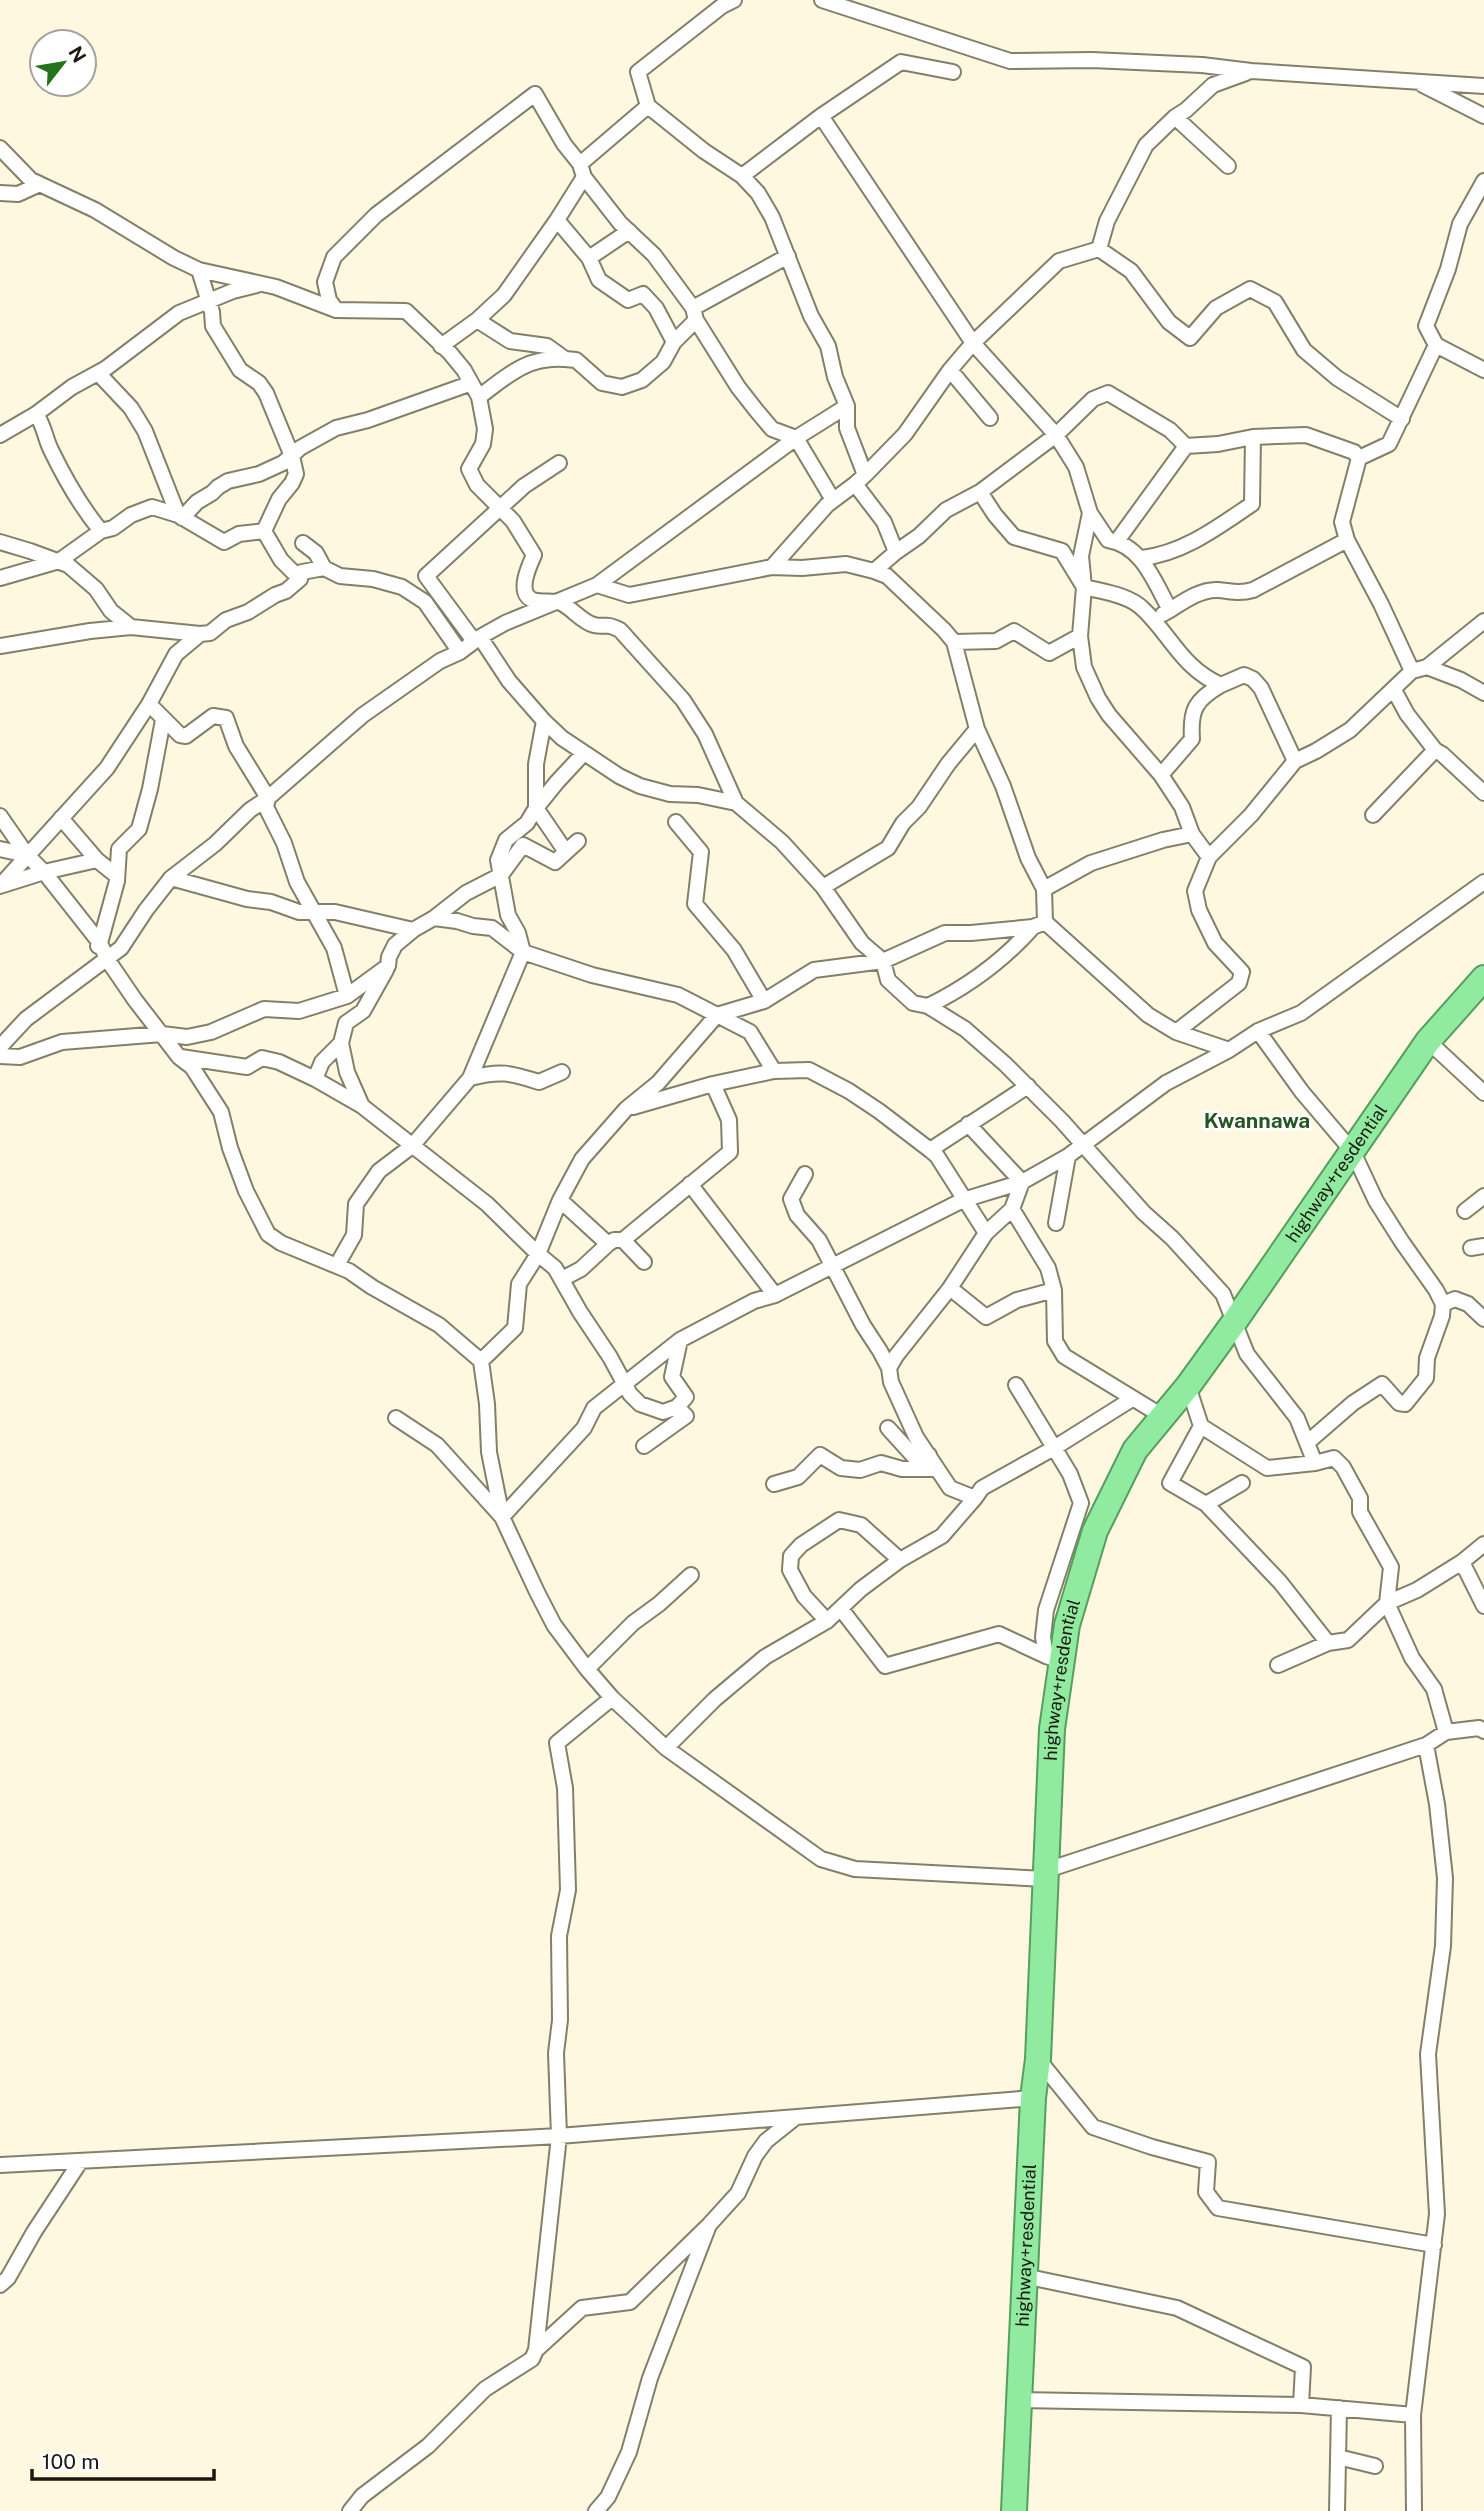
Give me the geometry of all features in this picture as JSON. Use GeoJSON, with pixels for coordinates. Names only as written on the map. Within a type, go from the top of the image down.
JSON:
{"type":"FeatureCollection","features":[{"type":"Feature","properties":{"kind":"highway","name":"highway+resdential"},"geometry":{"type":"LineString","coordinates":[[1014,2511],[1033,2098],[1038,2059],[1053,1658],[1067,1625],[1095,1531],[1135,1450],[1188,1386],[1235,1321],[1428,1041],[1484,978]]}},
{"type":"Feature","properties":{"kind":"street"},"geometry":{"type":"LineString","coordinates":[[734,0],[722,6],[638,72],[648,106],[704,151],[742,176],[758,193],[772,217],[811,316],[828,346],[835,377],[847,406],[848,428],[860,480],[884,522],[896,552]]}},
{"type":"Feature","properties":{"kind":"street"},"geometry":{"type":"LineString","coordinates":[[822,0],[1010,61],[1092,60],[1202,65],[1251,71],[1484,86]]}},
{"type":"Feature","properties":{"kind":"street"},"geometry":{"type":"LineString","coordinates":[[742,176],[901,62],[953,72]]}},
{"type":"Feature","properties":{"kind":"street"},"geometry":{"type":"LineString","coordinates":[[1098,249],[1107,221],[1146,145],[1213,85],[1251,71]]}},
{"type":"Feature","properties":{"kind":"street"},"geometry":{"type":"LineString","coordinates":[[1418,82],[1484,116]]}},
{"type":"Feature","properties":{"kind":"street"},"geometry":{"type":"LineString","coordinates":[[336,310],[329,300],[325,282],[334,257],[376,215],[535,94],[582,171],[629,231],[653,255],[695,314],[738,387],[772,429],[796,439],[833,500]]}},
{"type":"Feature","properties":{"kind":"street"},"geometry":{"type":"LineString","coordinates":[[442,346],[477,320],[515,282],[557,220],[582,171],[648,106]]}},
{"type":"Feature","properties":{"kind":"street"},"geometry":{"type":"LineString","coordinates":[[821,117],[973,343],[1056,435],[1076,467],[1090,513],[1108,540],[1118,541],[1142,558],[1170,610]]}},
{"type":"Feature","properties":{"kind":"street"},"geometry":{"type":"LineString","coordinates":[[1175,117],[1228,166]]}},
{"type":"Feature","properties":{"kind":"street"},"geometry":{"type":"LineString","coordinates":[[0,148],[31,180],[95,210],[199,270],[276,287],[336,310],[406,311],[442,346],[458,363],[479,397],[483,444],[469,468],[477,485],[502,508],[525,538],[534,555],[527,569],[525,589],[528,596],[535,601],[559,602],[593,625],[608,624],[620,630],[683,700],[705,734],[736,803],[782,842],[824,887],[862,943],[883,961],[888,980],[913,1003],[928,1006],[965,1029],[1005,1064],[1223,1294],[1247,1354],[1297,1418],[1315,1463]]}},
{"type":"Feature","properties":{"kind":"street"},"geometry":{"type":"LineString","coordinates":[[1484,181],[1460,224],[1448,269],[1426,326],[1436,345],[1484,370]]}},
{"type":"Feature","properties":{"kind":"street"},"geometry":{"type":"LineString","coordinates":[[0,192],[18,194],[40,184]]}},
{"type":"Feature","properties":{"kind":"street"},"geometry":{"type":"LineString","coordinates":[[557,220],[589,258],[598,280],[628,300],[643,294],[656,309],[674,342]]}},
{"type":"Feature","properties":{"kind":"street"},"geometry":{"type":"LineString","coordinates":[[589,258],[629,231]]}},
{"type":"Feature","properties":{"kind":"street"},"geometry":{"type":"LineString","coordinates":[[772,567],[833,500],[860,480],[905,434],[950,370],[973,343],[1059,261],[1098,249]]}},
{"type":"Feature","properties":{"kind":"street"},"geometry":{"type":"LineString","coordinates":[[1098,249],[1131,271],[1169,322],[1190,338],[1216,308],[1250,289],[1275,302],[1304,351],[1337,377],[1402,419]]}},
{"type":"Feature","properties":{"kind":"street"},"geometry":{"type":"LineString","coordinates":[[479,397],[519,367],[544,358],[576,360],[602,383],[621,387],[642,380],[663,362],[695,314],[788,256]]}},
{"type":"Feature","properties":{"kind":"street"},"geometry":{"type":"LineString","coordinates":[[199,270],[212,312],[213,326],[240,370],[260,383],[292,456],[296,474],[279,499],[264,531]]}},
{"type":"Feature","properties":{"kind":"street"},"geometry":{"type":"LineString","coordinates":[[0,435],[98,373],[179,313],[260,284]]}},
{"type":"Feature","properties":{"kind":"street"},"geometry":{"type":"LineString","coordinates":[[477,320],[510,341],[547,346],[565,359]]}},
{"type":"Feature","properties":{"kind":"street"},"geometry":{"type":"LineString","coordinates":[[1359,458],[1389,444],[1436,345]]}},
{"type":"Feature","properties":{"kind":"street"},"geometry":{"type":"LineString","coordinates":[[950,370],[990,418]]}},
{"type":"Feature","properties":{"kind":"street"},"geometry":{"type":"LineString","coordinates":[[98,373],[131,408],[145,431],[180,517]]}},
{"type":"Feature","properties":{"kind":"street"},"geometry":{"type":"LineString","coordinates":[[180,517],[228,481],[259,474],[336,428],[368,420],[470,384]]}},
{"type":"Feature","properties":{"kind":"street"},"geometry":{"type":"LineString","coordinates":[[874,570],[919,536],[946,510],[980,492],[1056,435],[1093,399],[1108,393],[1170,430],[1186,446],[1219,444],[1253,437],[1306,435],[1354,452],[1359,458]]}},
{"type":"Feature","properties":{"kind":"street"},"geometry":{"type":"LineString","coordinates":[[0,1047],[26,1019],[59,992],[121,948],[171,878],[215,844],[307,761],[381,702],[440,661],[460,652],[477,639],[522,614],[559,602],[597,585],[796,439],[847,406]]}},
{"type":"Feature","properties":{"kind":"street"},"geometry":{"type":"LineString","coordinates":[[36,414],[41,420],[51,451],[84,511],[101,531]]}},
{"type":"Feature","properties":{"kind":"street"},"geometry":{"type":"LineString","coordinates":[[1142,558],[1161,555],[1203,537],[1252,504],[1253,437]]}},
{"type":"Feature","properties":{"kind":"street"},"geometry":{"type":"LineString","coordinates":[[1118,541],[1186,446]]}},
{"type":"Feature","properties":{"kind":"street"},"geometry":{"type":"LineString","coordinates":[[1359,458],[1342,522],[1347,540],[1412,671]]}},
{"type":"Feature","properties":{"kind":"street"},"geometry":{"type":"LineString","coordinates":[[559,463],[524,486],[426,576],[509,681],[562,738],[619,776],[640,786],[670,794],[698,795],[736,803]]}},
{"type":"Feature","properties":{"kind":"street"},"geometry":{"type":"LineString","coordinates":[[980,492],[1014,537],[1062,551],[1084,587],[1130,600],[1144,609],[1170,643],[1203,677],[1221,685]]}},
{"type":"Feature","properties":{"kind":"street"},"geometry":{"type":"LineString","coordinates":[[0,578],[59,561],[101,531],[113,528],[131,515],[152,507],[180,517],[224,542],[239,534],[264,531]]}},
{"type":"Feature","properties":{"kind":"street"},"geometry":{"type":"LineString","coordinates":[[1090,513],[1081,556],[1084,587],[1080,636],[1084,667],[1109,715],[1161,775],[1182,807],[1192,834],[1209,857]]}},
{"type":"Feature","properties":{"kind":"street"},"geometry":{"type":"LineString","coordinates":[[264,531],[281,560],[300,579]]}},
{"type":"Feature","properties":{"kind":"street"},"geometry":{"type":"LineString","coordinates":[[1152,621],[1194,595],[1216,590],[1239,594],[1252,590],[1347,540]]}},
{"type":"Feature","properties":{"kind":"street"},"geometry":{"type":"LineString","coordinates":[[0,542],[59,561],[96,589],[111,611],[131,627]]}},
{"type":"Feature","properties":{"kind":"street"},"geometry":{"type":"LineString","coordinates":[[303,543],[316,553],[324,569]]}},
{"type":"Feature","properties":{"kind":"street"},"geometry":{"type":"LineString","coordinates":[[597,585],[629,595],[772,567],[802,568],[846,564],[874,570],[887,576],[944,629],[954,642],[978,729],[1003,786],[1028,858],[1044,889],[1039,924],[965,988],[928,1006]]}},
{"type":"Feature","properties":{"kind":"street"},"geometry":{"type":"LineString","coordinates":[[0,646],[131,627],[210,633],[226,620],[248,612],[286,591],[300,579],[302,572],[324,569],[340,576],[373,579],[402,587],[425,601],[460,652]]}},
{"type":"Feature","properties":{"kind":"street"},"geometry":{"type":"LineString","coordinates":[[1176,1032],[1239,983],[1242,972],[1215,943],[1199,910],[1195,891],[1209,857],[1251,815],[1295,761],[1350,730],[1412,671],[1427,667],[1484,621]]}},
{"type":"Feature","properties":{"kind":"street"},"geometry":{"type":"LineString","coordinates":[[954,642],[996,641],[1014,631],[1049,653],[1080,636]]}},
{"type":"Feature","properties":{"kind":"street"},"geometry":{"type":"LineString","coordinates":[[0,886],[107,768],[149,704],[176,654],[200,634]]}},
{"type":"Feature","properties":{"kind":"street"},"geometry":{"type":"LineString","coordinates":[[1427,667],[1461,680],[1484,694]]}},
{"type":"Feature","properties":{"kind":"street"},"geometry":{"type":"LineString","coordinates":[[1161,775],[1192,739],[1192,711],[1205,694],[1244,675],[1253,679],[1261,688],[1295,761]]}},
{"type":"Feature","properties":{"kind":"street"},"geometry":{"type":"LineString","coordinates":[[1394,690],[1407,714],[1435,750],[1484,793]]}},
{"type":"Feature","properties":{"kind":"street"},"geometry":{"type":"LineString","coordinates":[[149,704],[180,735],[186,736],[213,716],[226,718],[236,746],[268,797],[266,807],[284,843],[297,882],[334,947],[347,996]]}},
{"type":"Feature","properties":{"kind":"street"},"geometry":{"type":"LineString","coordinates":[[84,976],[100,943],[117,876],[119,849],[139,829],[150,789],[163,720]]}},
{"type":"Feature","properties":{"kind":"street"},"geometry":{"type":"LineString","coordinates":[[544,721],[536,764],[536,808],[566,852]]}},
{"type":"Feature","properties":{"kind":"street"},"geometry":{"type":"LineString","coordinates":[[824,887],[888,848],[948,764],[978,729]]}},
{"type":"Feature","properties":{"kind":"street"},"geometry":{"type":"LineString","coordinates":[[1373,814],[1435,750]]}},
{"type":"Feature","properties":{"kind":"street"},"geometry":{"type":"LineString","coordinates":[[337,1265],[354,1235],[356,1204],[379,1171],[412,1146],[470,1079],[523,952],[518,933],[508,915],[498,860],[506,839],[527,823],[536,808],[584,753]]}},
{"type":"Feature","properties":{"kind":"street"},"geometry":{"type":"LineString","coordinates":[[0,817],[27,855],[44,872],[100,943],[107,959],[135,1000],[179,1056],[192,1067],[221,1112],[230,1148],[246,1191],[268,1234],[281,1243],[337,1265],[439,1325],[481,1361],[487,1404],[489,1452],[502,1517],[554,1625],[587,1669],[612,1698],[666,1748],[821,1859],[855,1869],[1045,1875],[1426,1745],[1446,1732],[1482,1730]]}},
{"type":"Feature","properties":{"kind":"street"},"geometry":{"type":"LineString","coordinates":[[61,818],[97,860],[117,876]]}},
{"type":"Feature","properties":{"kind":"street"},"geometry":{"type":"LineString","coordinates":[[676,822],[701,852],[695,904],[734,950],[764,1001]]}},
{"type":"Feature","properties":{"kind":"street"},"geometry":{"type":"LineString","coordinates":[[1044,889],[1091,863],[1163,840],[1192,834]]}},
{"type":"Feature","properties":{"kind":"street"},"geometry":{"type":"LineString","coordinates":[[362,1106],[347,1072],[341,1043],[346,1023],[363,1011],[388,966],[395,945],[466,893],[501,875],[523,845],[555,862],[578,841]]}},
{"type":"Feature","properties":{"kind":"street"},"geometry":{"type":"LineString","coordinates":[[0,849],[27,855]]}},
{"type":"Feature","properties":{"kind":"street"},"geometry":{"type":"LineString","coordinates":[[0,886],[44,872],[97,860]]}},
{"type":"Feature","properties":{"kind":"street"},"geometry":{"type":"LineString","coordinates":[[171,878],[247,899],[271,902],[299,912],[335,912],[413,930]]}},
{"type":"Feature","properties":{"kind":"street"},"geometry":{"type":"LineString","coordinates":[[502,1517],[584,1429],[594,1408],[680,1340],[754,1301],[775,1295],[963,1200],[1021,1182],[1068,1156],[1166,1083],[1229,1050],[1258,1031],[1301,1013],[1484,882]]}},
{"type":"Feature","properties":{"kind":"street"},"geometry":{"type":"LineString","coordinates":[[434,918],[492,928],[523,952],[592,975],[678,995],[750,1032],[775,1071]]}},
{"type":"Feature","properties":{"kind":"street"},"geometry":{"type":"LineString","coordinates":[[481,1361],[515,1328],[519,1284],[538,1254],[560,1199],[582,1159],[626,1109],[658,1083],[717,1015],[764,1001],[814,970],[883,961],[945,933],[971,933],[1039,924],[1147,1015],[1176,1032],[1229,1050]]}},
{"type":"Feature","properties":{"kind":"street"},"geometry":{"type":"LineString","coordinates":[[0,1055],[20,1056],[62,1042],[162,1034],[187,1037],[211,1032],[264,1009],[299,1011],[347,996],[388,966]]}},
{"type":"Feature","properties":{"kind":"street"},"geometry":{"type":"LineString","coordinates":[[1258,1031],[1302,1092],[1353,1152],[1376,1201],[1443,1304],[1442,1316],[1427,1358],[1426,1378],[1405,1404],[1399,1403],[1382,1384],[1353,1402],[1308,1442]]}},
{"type":"Feature","properties":{"kind":"street"},"geometry":{"type":"LineString","coordinates":[[1428,1041],[1484,1093]]}},
{"type":"Feature","properties":{"kind":"street"},"geometry":{"type":"LineString","coordinates":[[315,1079],[322,1062],[341,1043]]}},
{"type":"Feature","properties":{"kind":"street"},"geometry":{"type":"LineString","coordinates":[[179,1056],[247,1067],[262,1058],[279,1062],[362,1106],[487,1204],[555,1268],[610,1357],[624,1385],[640,1404],[663,1412],[677,1406],[686,1398],[672,1377],[680,1340]]}},
{"type":"Feature","properties":{"kind":"street"},"geometry":{"type":"LineString","coordinates":[[626,1109],[713,1084],[775,1071],[809,1070],[849,1091],[937,1156],[986,1233]]}},
{"type":"Feature","properties":{"kind":"street"},"geometry":{"type":"LineString","coordinates":[[470,1079],[495,1072],[515,1074],[539,1082],[562,1072]]}},
{"type":"Feature","properties":{"kind":"street"},"geometry":{"type":"LineString","coordinates":[[562,1279],[581,1269],[614,1240],[623,1240],[730,1152],[729,1120],[713,1084]]}},
{"type":"Feature","properties":{"kind":"street"},"geometry":{"type":"LineString","coordinates":[[930,1150],[1028,1086]]}},
{"type":"Feature","properties":{"kind":"street"},"geometry":{"type":"LineString","coordinates":[[968,1124],[1021,1182]]}},
{"type":"Feature","properties":{"kind":"street"},"geometry":{"type":"LineString","coordinates":[[1055,1223],[1068,1156]]}},
{"type":"Feature","properties":{"kind":"street"},"geometry":{"type":"LineString","coordinates":[[805,1174],[790,1199],[797,1215],[819,1240],[888,1368],[891,1382],[916,1437],[950,1488],[975,1498]]}},
{"type":"Feature","properties":{"kind":"street"},"geometry":{"type":"LineString","coordinates":[[888,1368],[950,1288],[986,1233],[1012,1209],[1021,1182]]}},
{"type":"Feature","properties":{"kind":"street"},"geometry":{"type":"LineString","coordinates":[[690,1184],[775,1295]]}},
{"type":"Feature","properties":{"kind":"street"},"geometry":{"type":"LineString","coordinates":[[1465,1211],[1484,1196]]}},
{"type":"Feature","properties":{"kind":"street"},"geometry":{"type":"LineString","coordinates":[[560,1199],[608,1244]]}},
{"type":"Feature","properties":{"kind":"street"},"geometry":{"type":"LineString","coordinates":[[1012,1209],[1048,1268],[1054,1290],[1055,1341],[1064,1356],[1162,1416]]}},
{"type":"Feature","properties":{"kind":"street"},"geometry":{"type":"LineString","coordinates":[[623,1240],[643,1262]]}},
{"type":"Feature","properties":{"kind":"street"},"geometry":{"type":"LineString","coordinates":[[950,1288],[986,1317],[1017,1300],[1054,1290]]}},
{"type":"Feature","properties":{"kind":"street"},"geometry":{"type":"LineString","coordinates":[[1443,1304],[1455,1299],[1468,1304],[1484,1319]]}},
{"type":"Feature","properties":{"kind":"street"},"geometry":{"type":"LineString","coordinates":[[1016,1385],[1070,1474],[1081,1503],[1046,1611],[1043,1637],[1053,1658]]}},
{"type":"Feature","properties":{"kind":"street"},"geometry":{"type":"LineString","coordinates":[[1188,1386],[1201,1426],[1267,1468],[1315,1463],[1334,1458],[1343,1467],[1360,1498],[1360,1512],[1391,1567],[1387,1603],[1412,1658],[1428,1678],[1441,1709],[1446,1732]]}},
{"type":"Feature","properties":{"kind":"street"},"geometry":{"type":"LineString","coordinates":[[666,1748],[715,1699],[765,1657],[827,1621],[861,1589],[900,1560],[942,1536],[982,1488],[1054,1448],[1132,1399]]}},
{"type":"Feature","properties":{"kind":"street"},"geometry":{"type":"LineString","coordinates":[[644,1446],[686,1416],[677,1406]]}},
{"type":"Feature","properties":{"kind":"street"},"geometry":{"type":"LineString","coordinates":[[396,1418],[437,1445],[502,1517]]}},
{"type":"Feature","properties":{"kind":"street"},"geometry":{"type":"LineString","coordinates":[[1201,1426],[1170,1483],[1206,1504],[1280,1582],[1328,1643]]}},
{"type":"Feature","properties":{"kind":"street"},"geometry":{"type":"LineString","coordinates":[[888,1428],[918,1461],[929,1455]]}},
{"type":"Feature","properties":{"kind":"street"},"geometry":{"type":"LineString","coordinates":[[775,1484],[798,1477],[820,1455],[841,1468],[860,1470],[881,1463],[902,1469],[937,1469]]}},
{"type":"Feature","properties":{"kind":"street"},"geometry":{"type":"LineString","coordinates":[[1206,1504],[1241,1483]]}},
{"type":"Feature","properties":{"kind":"street"},"geometry":{"type":"LineString","coordinates":[[827,1621],[804,1597],[790,1570],[791,1556],[801,1545],[839,1520],[862,1525],[900,1560]]}},
{"type":"Feature","properties":{"kind":"street"},"geometry":{"type":"LineString","coordinates":[[1278,1665],[1328,1643],[1348,1640],[1387,1603],[1418,1590],[1462,1562],[1484,1544]]}},
{"type":"Feature","properties":{"kind":"street"},"geometry":{"type":"LineString","coordinates":[[1462,1562],[1484,1606]]}},
{"type":"Feature","properties":{"kind":"street"},"geometry":{"type":"LineString","coordinates":[[587,1669],[634,1623],[691,1575]]}},
{"type":"Feature","properties":{"kind":"street"},"geometry":{"type":"LineString","coordinates":[[841,1609],[885,1666],[999,1634],[1053,1658]]}},
{"type":"Feature","properties":{"kind":"street"},"geometry":{"type":"LineString","coordinates":[[350,2511],[362,2496],[428,2446],[485,2389],[532,2358],[536,2350],[559,2136],[556,2053],[560,2021],[559,1936],[568,1890],[565,1787],[557,1743],[612,1698]]}},
{"type":"Feature","properties":{"kind":"street"},"geometry":{"type":"LineString","coordinates":[[1441,1709],[1459,1721],[1482,1730]]}},
{"type":"Feature","properties":{"kind":"street"},"geometry":{"type":"LineString","coordinates":[[1414,2511],[1413,2415],[1437,2214],[1429,2054],[1443,1946],[1446,1878],[1437,1804],[1426,1745]]}},
{"type":"Feature","properties":{"kind":"street"},"geometry":{"type":"LineString","coordinates":[[1038,2059],[1093,2127],[1208,2162],[1206,2192],[1218,2208],[1434,2245]]}},
{"type":"Feature","properties":{"kind":"street"},"geometry":{"type":"LineString","coordinates":[[0,2165],[559,2136],[1033,2098]]}},
{"type":"Feature","properties":{"kind":"street"},"geometry":{"type":"LineString","coordinates":[[536,2350],[582,2308],[630,2302],[738,2193],[755,2156],[766,2141],[797,2117]]}},
{"type":"Feature","properties":{"kind":"street"},"geometry":{"type":"LineString","coordinates":[[0,2285],[8,2278],[34,2232],[80,2162]]}},
{"type":"Feature","properties":{"kind":"street"},"geometry":{"type":"LineString","coordinates":[[596,2511],[608,2497],[629,2452],[650,2378],[709,2225]]}},
{"type":"Feature","properties":{"kind":"street"},"geometry":{"type":"LineString","coordinates":[[1024,2276],[1177,2308],[1303,2367],[1301,2405]]}},
{"type":"Feature","properties":{"kind":"street"},"geometry":{"type":"LineString","coordinates":[[1019,2400],[1301,2405],[1413,2415]]}},
{"type":"Feature","properties":{"kind":"street"},"geometry":{"type":"LineString","coordinates":[[1337,2511],[1339,2408]]}},
{"type":"Feature","properties":{"kind":"street"},"geometry":{"type":"LineString","coordinates":[[1338,2457],[1375,2466]]}},
{"type":"Feature","properties":{"kind":"district","name":"Kwannawa"},"geometry":{"type":"Point","coordinates":[1257,1121]}}]}
